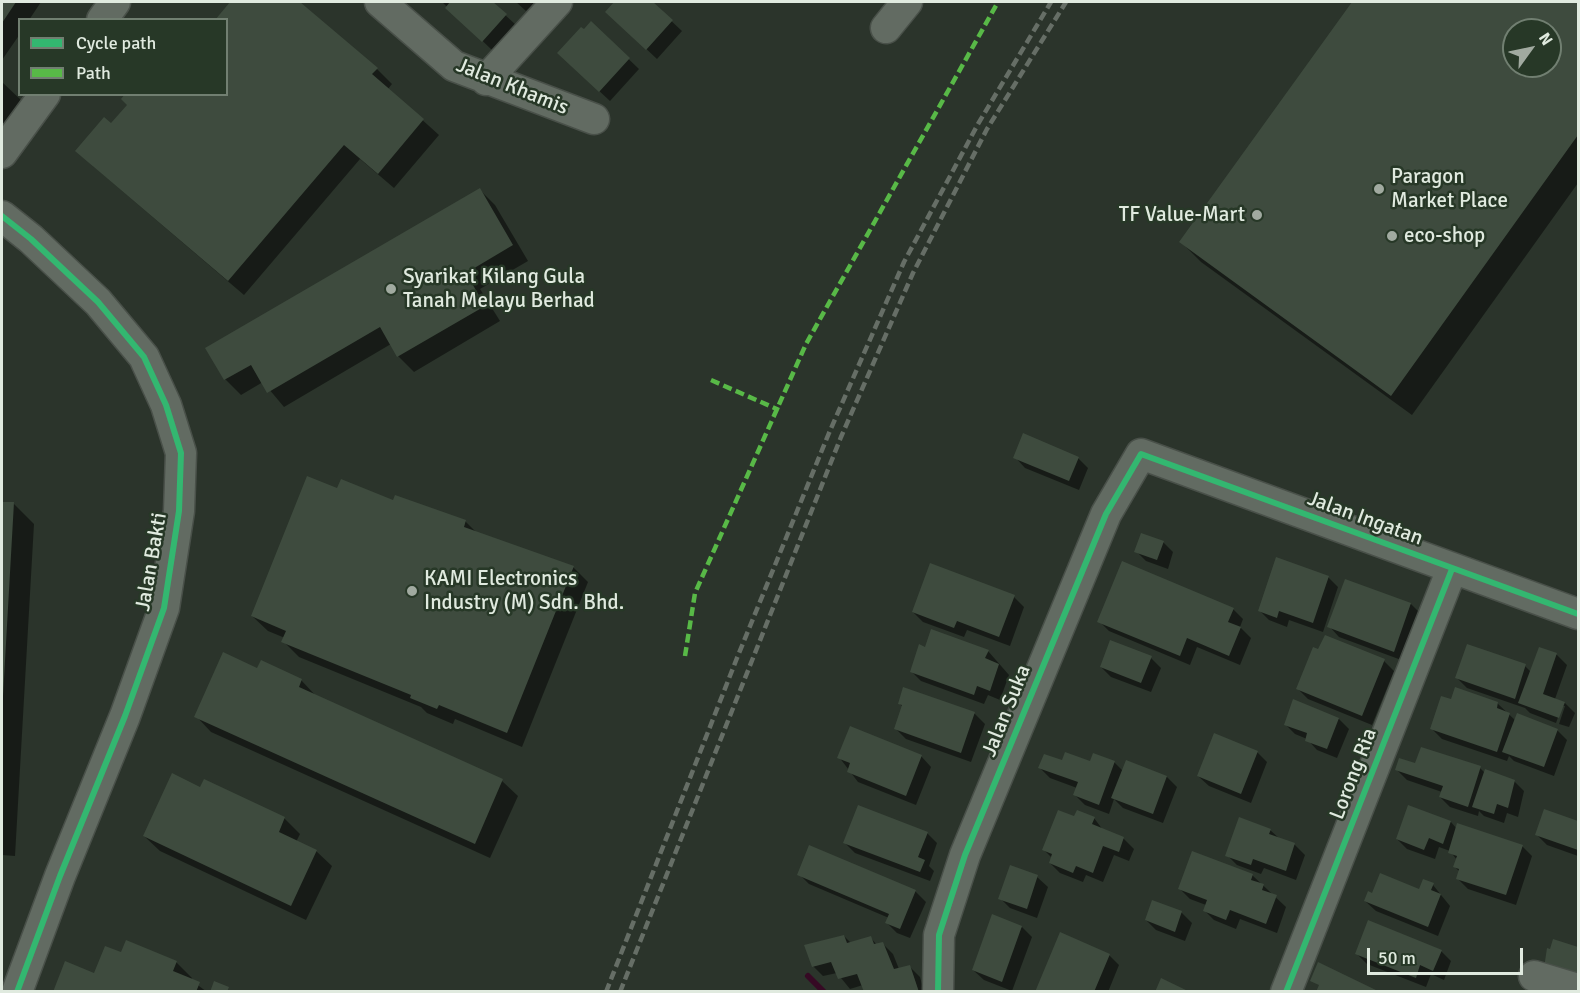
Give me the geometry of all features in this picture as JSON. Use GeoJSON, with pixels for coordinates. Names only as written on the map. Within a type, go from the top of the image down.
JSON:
{"type":"FeatureCollection","features":[{"type":"Feature","properties":{"kind":"street"},"geometry":{"type":"LineString","coordinates":[[103,18],[115,2]]}},
{"type":"Feature","properties":{"kind":"street","name":"Jalan Khamis"},"geometry":{"type":"LineString","coordinates":[[380,2],[454,66],[486,80],[594,118]]}},
{"type":"Feature","properties":{"kind":"street"},"geometry":{"type":"LineString","coordinates":[[486,80],[557,2]]}},
{"type":"Feature","properties":{"kind":"street"},"geometry":{"type":"LineString","coordinates":[[886,28],[907,2]]}},
{"type":"Feature","properties":{"kind":"street"},"geometry":{"type":"LineString","coordinates":[[2,153],[44,96]]}},
{"type":"Feature","properties":{"kind":"street","name":"Jalan Bakti"},"geometry":{"type":"LineString","coordinates":[[2,216],[31,238],[98,302],[144,357],[166,405],[181,453],[179,511],[164,608],[125,716],[60,876],[17,992]]}},
{"type":"Feature","properties":{"kind":"street","name":"Jalan Ingatan"},"geometry":{"type":"LineString","coordinates":[[1141,454],[1578,614]]}},
{"type":"Feature","properties":{"kind":"street","name":"Jalan Suka"},"geometry":{"type":"LineString","coordinates":[[938,992],[939,935],[966,855],[1106,514],[1141,454]]}},
{"type":"Feature","properties":{"kind":"street","name":"Lorong Ria"},"geometry":{"type":"LineString","coordinates":[[1286,992],[1452,569]]}},
{"type":"Feature","properties":{"kind":"street"},"geometry":{"type":"LineString","coordinates":[[1534,976],[1578,989]]}},
{"type":"Feature","properties":{"kind":"building"},"geometry":{"type":"Polygon","coordinates":[[[2,2],[16,2],[2,23],[2,2]]]}},
{"type":"Feature","properties":{"kind":"building"},"geometry":{"type":"Polygon","coordinates":[[[230,2],[300,2],[378,68],[372,74],[424,119],[378,174],[344,145],[228,281],[75,151],[104,117],[111,123],[127,105],[121,99],[123,96],[228,96],[228,18],[217,18],[230,2]]]}},
{"type":"Feature","properties":{"kind":"building"},"geometry":{"type":"Polygon","coordinates":[[[450,2],[493,2],[507,14],[482,42],[445,8],[450,2]]]}},
{"type":"Feature","properties":{"kind":"building"},"geometry":{"type":"Polygon","coordinates":[[[614,2],[653,2],[673,20],[646,50],[605,12],[614,2]]]}},
{"type":"Feature","properties":{"kind":"building","name":"Paragon Market Place"},"geometry":{"type":"Polygon","coordinates":[[[1352,2],[1578,2],[1578,135],[1391,396],[1179,242],[1352,2]]]}},
{"type":"Feature","properties":{"kind":"building"},"geometry":{"type":"Polygon","coordinates":[[[591,21],[630,58],[599,92],[557,53],[581,27],[584,29],[591,21]]]}},
{"type":"Feature","properties":{"kind":"building","name":"Syarikat Kilang Gula Tanah Melayu Berhad"},"geometry":{"type":"Polygon","coordinates":[[[480,188],[513,245],[466,273],[485,306],[397,357],[380,327],[267,393],[251,365],[224,380],[205,348],[480,188]]]}},
{"type":"Feature","properties":{"kind":"building"},"geometry":{"type":"Polygon","coordinates":[[[1023,433],[1079,457],[1069,481],[1013,458],[1023,433]]]}},
{"type":"Feature","properties":{"kind":"building","name":"KAMI Electronics Industry (M) Sdn. Bhd."},"geometry":{"type":"Polygon","coordinates":[[[307,476],[337,488],[341,479],[393,500],[395,495],[466,520],[464,527],[574,566],[507,733],[439,705],[437,709],[410,698],[411,695],[281,642],[286,631],[251,616],[307,476]]]}},
{"type":"Feature","properties":{"kind":"building"},"geometry":{"type":"Polygon","coordinates":[[[2,502],[14,502],[3,696],[2,696],[2,502]]]}},
{"type":"Feature","properties":{"kind":"building"},"geometry":{"type":"Polygon","coordinates":[[[1141,533],[1164,541],[1157,560],[1134,552],[1141,533]]]}},
{"type":"Feature","properties":{"kind":"building"},"geometry":{"type":"Polygon","coordinates":[[[1276,557],[1329,576],[1313,623],[1279,611],[1277,618],[1258,611],[1276,557]]]}},
{"type":"Feature","properties":{"kind":"building"},"geometry":{"type":"Polygon","coordinates":[[[1122,561],[1234,608],[1228,622],[1241,627],[1229,656],[1187,638],[1180,656],[1097,622],[1122,561]]]}},
{"type":"Feature","properties":{"kind":"building"},"geometry":{"type":"Polygon","coordinates":[[[930,563],[1015,595],[999,637],[957,621],[954,628],[912,612],[930,563]]]}},
{"type":"Feature","properties":{"kind":"building"},"geometry":{"type":"Polygon","coordinates":[[[1345,579],[1411,603],[1394,652],[1327,627],[1345,579]]]}},
{"type":"Feature","properties":{"kind":"building"},"geometry":{"type":"Polygon","coordinates":[[[931,629],[989,650],[985,658],[999,664],[990,691],[977,686],[974,695],[910,672],[919,644],[925,647],[931,629]]]}},
{"type":"Feature","properties":{"kind":"building"},"geometry":{"type":"Polygon","coordinates":[[[1325,635],[1385,659],[1362,716],[1296,689],[1313,647],[1318,649],[1325,635]]]}},
{"type":"Feature","properties":{"kind":"building"},"geometry":{"type":"Polygon","coordinates":[[[1110,640],[1152,656],[1141,683],[1100,667],[1110,640]]]}},
{"type":"Feature","properties":{"kind":"building"},"geometry":{"type":"Polygon","coordinates":[[[1467,644],[1526,664],[1515,699],[1455,678],[1467,644]]]}},
{"type":"Feature","properties":{"kind":"building"},"geometry":{"type":"Polygon","coordinates":[[[1539,647],[1557,653],[1543,694],[1565,702],[1559,718],[1518,703],[1539,647]]]}},
{"type":"Feature","properties":{"kind":"building"},"geometry":{"type":"Polygon","coordinates":[[[223,652],[257,668],[261,660],[302,679],[299,687],[503,779],[475,844],[194,717],[223,652]]]}},
{"type":"Feature","properties":{"kind":"building"},"geometry":{"type":"Polygon","coordinates":[[[903,687],[975,712],[961,753],[894,729],[902,705],[898,704],[903,687]]]}},
{"type":"Feature","properties":{"kind":"building"},"geometry":{"type":"Polygon","coordinates":[[[1455,687],[1498,702],[1497,708],[1510,713],[1497,752],[1430,729],[1441,696],[1451,699],[1455,687]]]}},
{"type":"Feature","properties":{"kind":"building"},"geometry":{"type":"Polygon","coordinates":[[[1293,699],[1339,718],[1327,749],[1305,741],[1307,733],[1284,725],[1293,699]]]}},
{"type":"Feature","properties":{"kind":"building"},"geometry":{"type":"Polygon","coordinates":[[[1517,713],[1558,729],[1544,767],[1502,752],[1517,713]]]}},
{"type":"Feature","properties":{"kind":"building"},"geometry":{"type":"Polygon","coordinates":[[[850,726],[922,755],[906,796],[847,772],[850,763],[837,758],[850,726]]]}},
{"type":"Feature","properties":{"kind":"building"},"geometry":{"type":"Polygon","coordinates":[[[1214,733],[1258,751],[1241,794],[1197,776],[1214,733]]]}},
{"type":"Feature","properties":{"kind":"building"},"geometry":{"type":"Polygon","coordinates":[[[1421,747],[1481,766],[1468,807],[1439,797],[1443,786],[1395,770],[1399,758],[1415,763],[1421,747]]]}},
{"type":"Feature","properties":{"kind":"building"},"geometry":{"type":"Polygon","coordinates":[[[1065,752],[1090,761],[1093,753],[1115,761],[1099,805],[1073,795],[1078,782],[1038,768],[1044,754],[1062,760],[1065,752]]]}},
{"type":"Feature","properties":{"kind":"building"},"geometry":{"type":"Polygon","coordinates":[[[1126,760],[1167,776],[1153,814],[1111,798],[1126,760]]]}},
{"type":"Feature","properties":{"kind":"building"},"geometry":{"type":"Polygon","coordinates":[[[1485,769],[1515,780],[1508,808],[1497,804],[1494,814],[1472,807],[1485,769]]]}},
{"type":"Feature","properties":{"kind":"building"},"geometry":{"type":"Polygon","coordinates":[[[172,773],[200,787],[204,779],[285,817],[279,832],[317,850],[291,906],[143,836],[172,773]]]}},
{"type":"Feature","properties":{"kind":"building"},"geometry":{"type":"Polygon","coordinates":[[[858,805],[928,832],[918,857],[925,860],[920,872],[843,843],[858,805]]]}},
{"type":"Feature","properties":{"kind":"building"},"geometry":{"type":"Polygon","coordinates":[[[1408,805],[1451,821],[1443,844],[1429,838],[1424,850],[1396,839],[1408,805]]]}},
{"type":"Feature","properties":{"kind":"building"},"geometry":{"type":"Polygon","coordinates":[[[1544,809],[1578,821],[1578,850],[1535,835],[1544,809]]]}},
{"type":"Feature","properties":{"kind":"building"},"geometry":{"type":"Polygon","coordinates":[[[1058,810],[1074,816],[1077,810],[1095,817],[1092,824],[1124,837],[1119,852],[1103,846],[1093,873],[1076,866],[1073,873],[1049,863],[1052,854],[1042,850],[1058,810]]]}},
{"type":"Feature","properties":{"kind":"building"},"geometry":{"type":"Polygon","coordinates":[[[1239,817],[1271,829],[1269,834],[1295,843],[1286,871],[1253,859],[1251,865],[1225,856],[1239,817]]]}},
{"type":"Feature","properties":{"kind":"building"},"geometry":{"type":"Polygon","coordinates":[[[1457,823],[1523,845],[1506,895],[1456,879],[1459,869],[1453,867],[1457,856],[1448,853],[1457,823]]]}},
{"type":"Feature","properties":{"kind":"building"},"geometry":{"type":"Polygon","coordinates":[[[809,845],[916,890],[900,929],[885,923],[889,914],[797,875],[809,845]]]}},
{"type":"Feature","properties":{"kind":"building"},"geometry":{"type":"Polygon","coordinates":[[[1192,851],[1253,874],[1251,880],[1264,884],[1262,890],[1277,895],[1266,924],[1230,910],[1226,920],[1203,911],[1207,900],[1178,889],[1192,851]]]}},
{"type":"Feature","properties":{"kind":"building"},"geometry":{"type":"Polygon","coordinates":[[[1010,865],[1038,875],[1027,909],[998,899],[1010,865]]]}},
{"type":"Feature","properties":{"kind":"building"},"geometry":{"type":"Polygon","coordinates":[[[1380,873],[1419,889],[1423,879],[1434,883],[1431,890],[1441,894],[1428,927],[1364,901],[1368,891],[1372,893],[1380,873]]]}},
{"type":"Feature","properties":{"kind":"building"},"geometry":{"type":"Polygon","coordinates":[[[1152,900],[1182,911],[1175,932],[1145,920],[1152,900]]]}},
{"type":"Feature","properties":{"kind":"building"},"geometry":{"type":"Polygon","coordinates":[[[992,914],[1022,926],[1002,982],[972,970],[992,914]]]}},
{"type":"Feature","properties":{"kind":"building"},"geometry":{"type":"Polygon","coordinates":[[[1368,920],[1442,950],[1433,971],[1420,965],[1416,978],[1355,954],[1368,920]]]}},
{"type":"Feature","properties":{"kind":"building"},"geometry":{"type":"Polygon","coordinates":[[[1060,932],[1110,954],[1094,992],[1035,992],[1060,932]]]}},
{"type":"Feature","properties":{"kind":"building"},"geometry":{"type":"Polygon","coordinates":[[[844,935],[847,943],[871,936],[874,944],[883,942],[894,969],[910,965],[919,992],[864,992],[857,974],[838,979],[831,962],[812,967],[804,945],[844,935]]]}},
{"type":"Feature","properties":{"kind":"building"},"geometry":{"type":"Polygon","coordinates":[[[1553,939],[1578,947],[1578,973],[1575,972],[1573,978],[1544,968],[1547,948],[1550,949],[1553,939]]]}},
{"type":"Feature","properties":{"kind":"building"},"geometry":{"type":"Polygon","coordinates":[[[126,940],[177,961],[173,971],[200,982],[196,992],[53,992],[65,961],[94,973],[105,946],[121,952],[126,940]]]}},
{"type":"Feature","properties":{"kind":"building"},"geometry":{"type":"Polygon","coordinates":[[[1318,962],[1380,992],[1316,992],[1319,985],[1310,981],[1318,962]]]}},
{"type":"Feature","properties":{"kind":"building"},"geometry":{"type":"Polygon","coordinates":[[[1161,978],[1190,992],[1155,992],[1161,978]]]}},
{"type":"Feature","properties":{"kind":"building"},"geometry":{"type":"Polygon","coordinates":[[[214,981],[229,987],[227,992],[210,992],[214,981]]]}},
{"type":"Feature","properties":{"kind":"waterway"},"geometry":{"type":"LineString","coordinates":[[808,976],[824,992]]}},
{"type":"Feature","properties":{"kind":"railway"},"geometry":{"type":"LineString","coordinates":[[606,992],[737,658],[829,433],[904,262],[978,124],[1051,2]]}},
{"type":"Feature","properties":{"kind":"railway"},"geometry":{"type":"LineString","coordinates":[[620,992],[841,437],[913,273],[987,129],[1066,2]]}},
{"type":"Feature","properties":{"kind":"marked path"},"geometry":{"type":"LineString","coordinates":[[685,656],[695,593],[806,344],[998,2]]}},
{"type":"Feature","properties":{"kind":"marked path"},"geometry":{"type":"LineString","coordinates":[[711,380],[779,410]]}},
{"type":"Feature","properties":{"kind":"cycle path"},"geometry":{"type":"LineString","coordinates":[[2,216],[31,239],[98,302],[144,357],[166,405],[181,453],[179,511],[164,608],[125,716],[60,876],[17,992]]}},
{"type":"Feature","properties":{"kind":"cycle path"},"geometry":{"type":"LineString","coordinates":[[938,992],[939,935],[965,855],[1106,514],[1141,454],[1578,614]]}},
{"type":"Feature","properties":{"kind":"cycle path"},"geometry":{"type":"LineString","coordinates":[[1286,992],[1452,569]]}},
{"type":"Feature","properties":{"kind":"place","name":"Paragon Market Place"},"geometry":{"type":"Point","coordinates":[1379,189]}},
{"type":"Feature","properties":{"kind":"place","name":"TF Value-Mart"},"geometry":{"type":"Point","coordinates":[1257,215]}},
{"type":"Feature","properties":{"kind":"place","name":"eco-shop"},"geometry":{"type":"Point","coordinates":[1392,236]}},
{"type":"Feature","properties":{"kind":"place","name":"Syarikat Kilang Gula Tanah Melayu Berhad"},"geometry":{"type":"Point","coordinates":[391,289]}},
{"type":"Feature","properties":{"kind":"place","name":"KAMI Electronics Industry (M) Sdn. Bhd."},"geometry":{"type":"Point","coordinates":[412,591]}}]}
